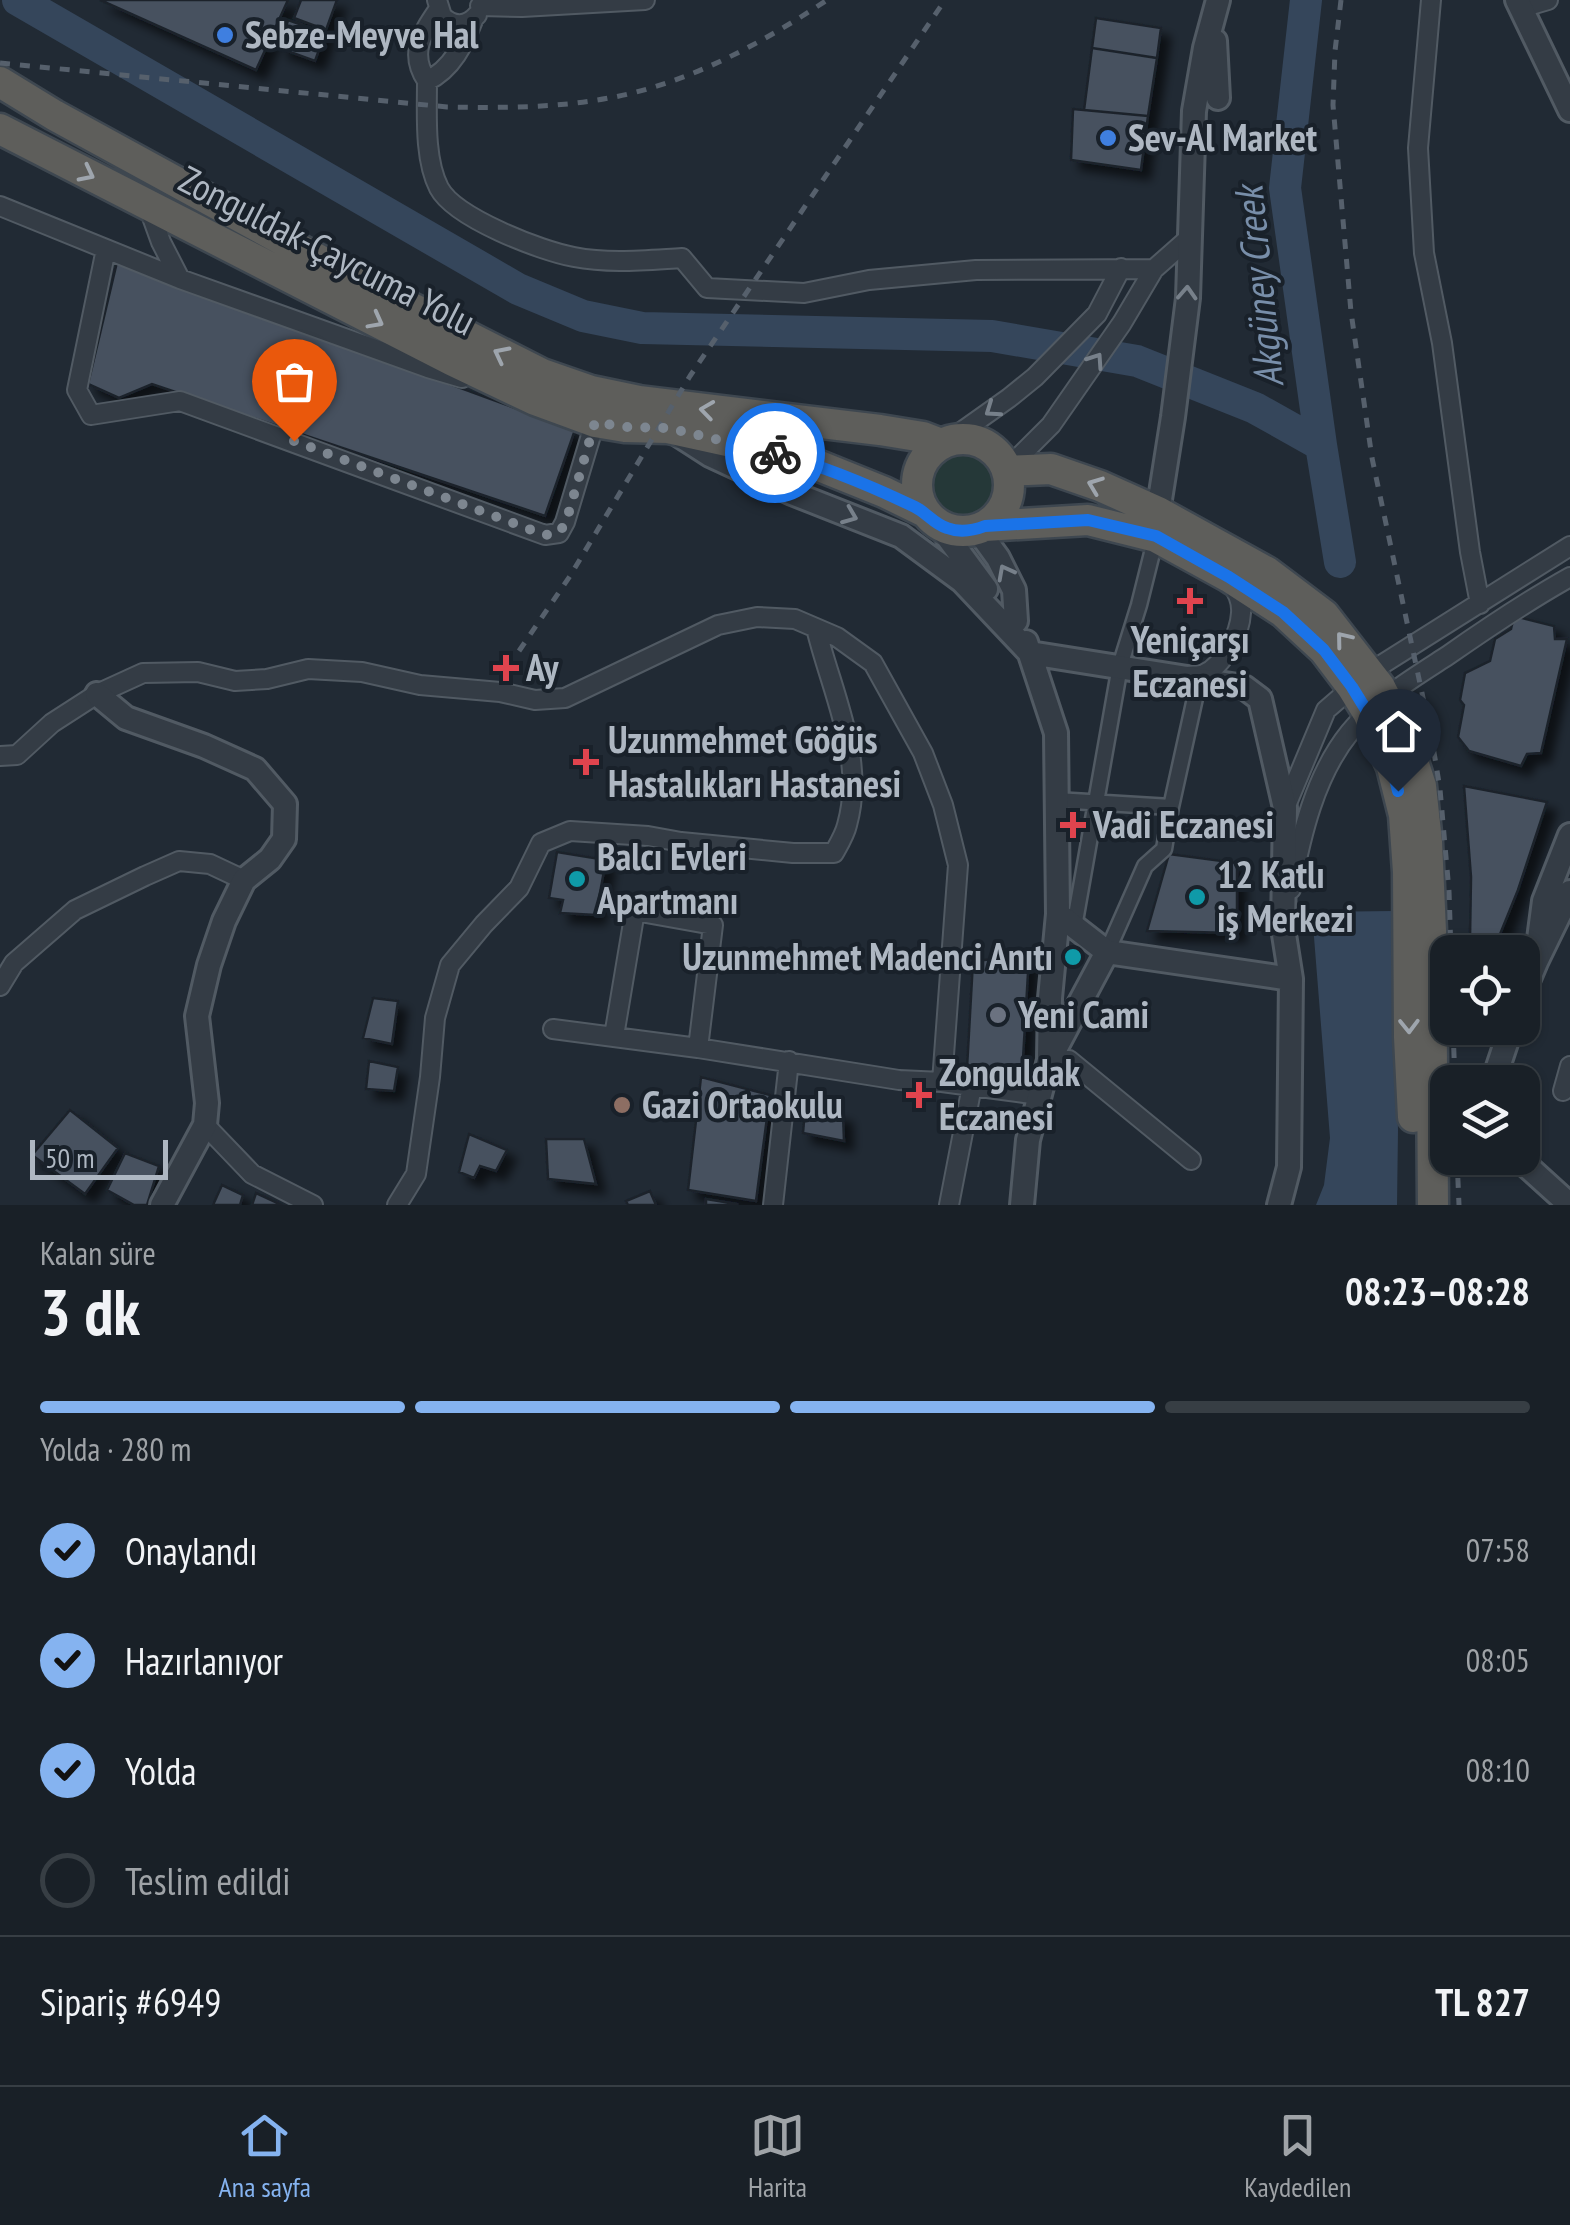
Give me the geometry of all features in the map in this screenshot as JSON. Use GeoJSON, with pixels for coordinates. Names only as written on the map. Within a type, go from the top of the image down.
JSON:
{"type":"FeatureCollection","features":[{"type":"Feature","properties":{"kind":"highway","name":"Zonguldak-Çaycuma Yolu"},"geometry":{"type":"LineString","coordinates":[[0,82],[341,272],[542,374],[604,413]]}},
{"type":"Feature","properties":{"kind":"highway","name":"Zonguldak-Çaycuma Yolu"},"geometry":{"type":"LineString","coordinates":[[0,129],[534,400],[604,413]]}},
{"type":"Feature","properties":{"kind":"highway"},"geometry":{"type":"LineString","coordinates":[[604,413],[638,402],[880,430],[944,443]]}},
{"type":"Feature","properties":{"kind":"highway"},"geometry":{"type":"LineString","coordinates":[[604,413],[812,463],[884,492],[944,528],[959,532],[1088,520],[1157,524],[1287,585],[1324,615],[1369,692],[1404,815],[1412,1205]]}},
{"type":"Feature","properties":{"kind":"highway"},"geometry":{"type":"LineString","coordinates":[[932,518],[917,492],[922,462],[944,443],[959,438],[974,440],[1000,456],[1009,485],[1000,513],[981,527]]}},
{"type":"Feature","properties":{"kind":"highway"},"geometry":{"type":"LineString","coordinates":[[1007,470],[1051,469],[1100,486],[1283,612],[1369,692],[1404,734],[1421,786],[1427,842],[1433,1205]]}},
{"type":"Feature","properties":{"kind":"street"},"geometry":{"type":"LineString","coordinates":[[478,8],[645,0]]}},
{"type":"Feature","properties":{"kind":"street"},"geometry":{"type":"LineString","coordinates":[[1431,0],[1418,148],[1424,253],[1442,343],[1480,604]]}},
{"type":"Feature","properties":{"kind":"street"},"geometry":{"type":"LineString","coordinates":[[1548,0],[1519,4],[1570,110]]}},
{"type":"Feature","properties":{"kind":"street"},"geometry":{"type":"LineString","coordinates":[[438,5],[447,21],[454,24],[468,22],[478,8]]}},
{"type":"Feature","properties":{"kind":"street"},"geometry":{"type":"LineString","coordinates":[[438,5],[417,53],[418,68],[427,82],[427,144],[440,190],[463,212],[502,232],[574,257],[627,261],[682,258],[706,288],[804,293],[870,280],[976,270],[1154,269]]}},
{"type":"Feature","properties":{"kind":"street"},"geometry":{"type":"LineString","coordinates":[[427,82],[450,64],[466,40],[478,8]]}},
{"type":"Feature","properties":{"kind":"street"},"geometry":{"type":"LineString","coordinates":[[1216,8],[1218,98]]}},
{"type":"Feature","properties":{"kind":"street"},"geometry":{"type":"LineString","coordinates":[[1049,1060],[1050,998],[1066,920],[1098,804],[1120,666],[1139,605],[1157,524],[1174,417],[1188,298],[1194,111],[1216,8]]}},
{"type":"Feature","properties":{"kind":"street"},"geometry":{"type":"LineString","coordinates":[[148,204],[180,279]]}},
{"type":"Feature","properties":{"kind":"street"},"geometry":{"type":"LineString","coordinates":[[0,206],[180,279],[428,368],[534,400]]}},
{"type":"Feature","properties":{"kind":"street"},"geometry":{"type":"LineString","coordinates":[[1007,470],[1052,425],[1154,269],[1188,238]]}},
{"type":"Feature","properties":{"kind":"street"},"geometry":{"type":"LineString","coordinates":[[106,249],[77,390],[91,415],[180,400],[545,535],[559,533],[566,522],[604,413]]}},
{"type":"Feature","properties":{"kind":"street"},"geometry":{"type":"LineString","coordinates":[[944,443],[1035,377],[1097,314],[1121,268]]}},
{"type":"Feature","properties":{"kind":"street"},"geometry":{"type":"LineString","coordinates":[[668,428],[726,462],[792,493],[901,536],[962,581],[1030,653],[1244,687],[1260,699],[1285,808],[1283,928],[1291,979],[1289,1167],[1279,1205]]}},
{"type":"Feature","properties":{"kind":"street"},"geometry":{"type":"LineString","coordinates":[[932,518],[974,575],[1016,621],[1030,653],[1056,733],[1056,800],[1066,920],[1107,952],[1291,979]]}},
{"type":"Feature","properties":{"kind":"street"},"geometry":{"type":"LineString","coordinates":[[981,527],[1014,590],[1016,621]]}},
{"type":"Feature","properties":{"kind":"street"},"geometry":{"type":"LineString","coordinates":[[1283,928],[1304,826],[1330,762],[1369,692],[1480,604],[1570,546]]}},
{"type":"Feature","properties":{"kind":"street"},"geometry":{"type":"LineString","coordinates":[[1190,678],[1204,674],[1218,663],[1236,634],[1242,615],[1240,599],[1229,577]]}},
{"type":"Feature","properties":{"kind":"street"},"geometry":{"type":"LineString","coordinates":[[1285,808],[1326,710],[1369,692],[1570,577]]}},
{"type":"Feature","properties":{"kind":"street"},"geometry":{"type":"LineString","coordinates":[[0,756],[18,755],[52,723],[97,694],[142,673],[198,672],[236,681],[267,679],[308,669],[362,672],[420,685],[500,692],[535,700],[565,698],[718,625],[756,617],[795,619],[837,637],[873,663],[928,766],[951,830],[958,864],[942,1082]]}},
{"type":"Feature","properties":{"kind":"street"},"geometry":{"type":"LineString","coordinates":[[397,1205],[416,1174],[435,1018],[450,965],[519,888],[541,843],[570,831],[648,836],[792,854],[834,853],[850,814],[852,762],[816,628]]}},
{"type":"Feature","properties":{"kind":"street"},"geometry":{"type":"LineString","coordinates":[[1022,1205],[1028,1140],[1049,1060],[1107,952],[1145,866],[1164,848],[1190,678]]}},
{"type":"Feature","properties":{"kind":"street"},"geometry":{"type":"LineString","coordinates":[[97,694],[126,718],[255,769],[285,804],[284,839],[270,859],[244,880],[209,965],[197,1016],[207,1104],[205,1125],[162,1205]]}},
{"type":"Feature","properties":{"kind":"street"},"geometry":{"type":"LineString","coordinates":[[1056,800],[1170,807]]}},
{"type":"Feature","properties":{"kind":"street"},"geometry":{"type":"LineString","coordinates":[[1540,935],[1544,901],[1570,834]]}},
{"type":"Feature","properties":{"kind":"street"},"geometry":{"type":"LineString","coordinates":[[0,986],[14,962],[74,910],[145,876],[180,861],[210,864],[244,880]]}},
{"type":"Feature","properties":{"kind":"street"},"geometry":{"type":"LineString","coordinates":[[1540,954],[1570,892]]}},
{"type":"Feature","properties":{"kind":"street"},"geometry":{"type":"LineString","coordinates":[[614,1036],[635,911],[713,925],[698,1048]]}},
{"type":"Feature","properties":{"kind":"street"},"geometry":{"type":"LineString","coordinates":[[553,1029],[899,1080],[1038,1095]]}},
{"type":"Feature","properties":{"kind":"street"},"geometry":{"type":"LineString","coordinates":[[1049,1060],[1068,1060],[1191,1160]]}},
{"type":"Feature","properties":{"kind":"street"},"geometry":{"type":"LineString","coordinates":[[774,1205],[789,1062]]}},
{"type":"Feature","properties":{"kind":"street"},"geometry":{"type":"LineString","coordinates":[[1563,1090],[1570,1066]]}},
{"type":"Feature","properties":{"kind":"street"},"geometry":{"type":"LineString","coordinates":[[950,1205],[972,1086]]}},
{"type":"Feature","properties":{"kind":"street"},"geometry":{"type":"LineString","coordinates":[[205,1125],[252,1174],[313,1205]]}},
{"type":"Feature","properties":{"kind":"street"},"geometry":{"type":"LineString","coordinates":[[1537,1175],[1570,1205]]}},
{"type":"Feature","properties":{"kind":"shaded area"},"geometry":{"type":"Polygon","coordinates":[[[962,443],[978,446],[992,455],[1001,469],[1001,501],[992,515],[978,524],[962,527],[946,524],[932,515],[923,501],[920,485],[923,469],[932,455],[946,446],[962,443]]]}},
{"type":"Feature","properties":{"kind":"water"},"geometry":{"type":"Polygon","coordinates":[[[1393,911],[1397,1205],[1316,1205],[1324,1185],[1330,1138],[1312,912],[1393,911]]]}},
{"type":"Feature","properties":{"kind":"building","name":"Sebze-Meyve Hal"},"geometry":{"type":"Polygon","coordinates":[[[100,0],[288,0],[256,70],[100,0]]]}},
{"type":"Feature","properties":{"kind":"building"},"geometry":{"type":"Polygon","coordinates":[[[301,0],[337,0],[326,30],[294,18],[301,0]]]}},
{"type":"Feature","properties":{"kind":"building"},"geometry":{"type":"Polygon","coordinates":[[[1096,18],[1161,28],[1157,58],[1092,48],[1096,18]]]}},
{"type":"Feature","properties":{"kind":"building"},"geometry":{"type":"Polygon","coordinates":[[[288,20],[325,33],[315,61],[279,48],[288,20]]]}},
{"type":"Feature","properties":{"kind":"building"},"geometry":{"type":"Polygon","coordinates":[[[1092,48],[1157,58],[1148,116],[1084,110],[1092,48]]]}},
{"type":"Feature","properties":{"kind":"building","name":"Sev-Al Market"},"geometry":{"type":"Polygon","coordinates":[[[1073,109],[1148,116],[1141,170],[1071,160],[1073,109]]]}},
{"type":"Feature","properties":{"kind":"building"},"geometry":{"type":"Polygon","coordinates":[[[117,262],[575,430],[545,516],[152,384],[119,398],[88,384],[117,262]]]}},
{"type":"Feature","properties":{"kind":"building"},"geometry":{"type":"Polygon","coordinates":[[[1514,616],[1554,626],[1555,639],[1567,639],[1541,753],[1527,754],[1521,766],[1469,751],[1458,737],[1465,673],[1490,661],[1495,639],[1511,629],[1514,616]]]}},
{"type":"Feature","properties":{"kind":"building"},"geometry":{"type":"Polygon","coordinates":[[[1464,786],[1547,802],[1500,935],[1470,935],[1471,877],[1464,786]]]}},
{"type":"Feature","properties":{"kind":"building","name":"Balcı Evleri Apartmanı"},"geometry":{"type":"Polygon","coordinates":[[[557,852],[606,860],[596,915],[560,913],[563,900],[549,898],[557,852]]]}},
{"type":"Feature","properties":{"kind":"building","name":"12 Katlı iş Merkezi"},"geometry":{"type":"Polygon","coordinates":[[[1169,854],[1237,863],[1237,933],[1147,931],[1169,854]]]}},
{"type":"Feature","properties":{"kind":"building","name":"Yeni Cami"},"geometry":{"type":"Polygon","coordinates":[[[1029,956],[1022,1076],[967,1068],[973,961],[1029,956]]]}},
{"type":"Feature","properties":{"kind":"building"},"geometry":{"type":"Polygon","coordinates":[[[373,998],[398,1001],[392,1044],[363,1038],[373,998]]]}},
{"type":"Feature","properties":{"kind":"building"},"geometry":{"type":"Polygon","coordinates":[[[369,1061],[398,1067],[394,1091],[366,1089],[369,1061]]]}},
{"type":"Feature","properties":{"kind":"building"},"geometry":{"type":"Polygon","coordinates":[[[701,1077],[770,1095],[756,1201],[688,1190],[701,1077]]]}},
{"type":"Feature","properties":{"kind":"building"},"geometry":{"type":"Polygon","coordinates":[[[805,1109],[843,1114],[844,1141],[803,1133],[805,1109]]]}},
{"type":"Feature","properties":{"kind":"building"},"geometry":{"type":"Polygon","coordinates":[[[70,1110],[118,1148],[85,1194],[32,1155],[70,1110]]]}},
{"type":"Feature","properties":{"kind":"building"},"geometry":{"type":"Polygon","coordinates":[[[469,1134],[507,1150],[496,1171],[480,1166],[474,1178],[459,1172],[469,1134]]]}},
{"type":"Feature","properties":{"kind":"building"},"geometry":{"type":"Polygon","coordinates":[[[546,1139],[584,1139],[596,1184],[548,1179],[546,1139]]]}},
{"type":"Feature","properties":{"kind":"building"},"geometry":{"type":"Polygon","coordinates":[[[125,1153],[159,1166],[147,1205],[134,1205],[107,1190],[125,1153]]]}},
{"type":"Feature","properties":{"kind":"building"},"geometry":{"type":"Polygon","coordinates":[[[222,1185],[243,1195],[240,1205],[213,1205],[222,1185]]]}},
{"type":"Feature","properties":{"kind":"building"},"geometry":{"type":"Polygon","coordinates":[[[650,1191],[656,1205],[628,1205],[626,1201],[650,1191]]]}},
{"type":"Feature","properties":{"kind":"building"},"geometry":{"type":"Polygon","coordinates":[[[256,1193],[282,1205],[252,1205],[256,1193]]]}},
{"type":"Feature","properties":{"kind":"building"},"geometry":{"type":"Polygon","coordinates":[[[706,1199],[737,1204],[737,1205],[706,1205],[706,1199]]]}},
{"type":"Feature","properties":{"kind":"waterway"},"geometry":{"type":"LineString","coordinates":[[18,0],[518,289],[583,316],[642,328],[992,336],[1137,361],[1255,408],[1321,445]]}},
{"type":"Feature","properties":{"kind":"waterway","name":"Akgüney Creek"},"geometry":{"type":"LineString","coordinates":[[1306,0],[1285,188],[1340,562]]}},
{"type":"Feature","properties":{"kind":"railway"},"geometry":{"type":"LineString","coordinates":[[0,63],[447,107],[549,106],[638,92],[667,83],[750,47],[827,0]]}},
{"type":"Feature","properties":{"kind":"railway"},"geometry":{"type":"LineString","coordinates":[[519,651],[570,576],[690,376],[945,0]]}},
{"type":"Feature","properties":{"kind":"railway"},"geometry":{"type":"LineString","coordinates":[[1341,0],[1333,105],[1351,312],[1372,458],[1440,789],[1450,935]]}},
{"type":"Feature","properties":{"kind":"railway"},"geometry":{"type":"LineString","coordinates":[[1454,1045],[1454,1065]]}},
{"type":"Feature","properties":{"kind":"railway"},"geometry":{"type":"LineString","coordinates":[[1458,1175],[1459,1205]]}},
{"type":"Feature","properties":{"kind":"way so far"},"geometry":{"type":"LineString","coordinates":[[294,441],[545,535],[559,533],[566,522],[595,422],[668,428],[775,453]]}},
{"type":"Feature","properties":{"kind":"place","name":"Sebze-Meyve Hal"},"geometry":{"type":"Point","coordinates":[225,35]}},
{"type":"Feature","properties":{"kind":"place","name":"Sev-Al Market"},"geometry":{"type":"Point","coordinates":[1108,138]}},
{"type":"Feature","properties":{"kind":"place","name":"Yeniçarşı Eczanesi"},"geometry":{"type":"Point","coordinates":[1190,601]}},
{"type":"Feature","properties":{"kind":"place","name":"Ay"},"geometry":{"type":"Point","coordinates":[506,668]}},
{"type":"Feature","properties":{"kind":"place","name":"Uzunmehmet Göğüs Hastalıkları Hastanesi"},"geometry":{"type":"Point","coordinates":[586,762]}},
{"type":"Feature","properties":{"kind":"place","name":"Vadi Eczanesi"},"geometry":{"type":"Point","coordinates":[1073,825]}},
{"type":"Feature","properties":{"kind":"place","name":"Balcı Evleri Apartmanı"},"geometry":{"type":"Point","coordinates":[577,879]}},
{"type":"Feature","properties":{"kind":"place","name":"12 Katlı iş Merkezi"},"geometry":{"type":"Point","coordinates":[1197,897]}},
{"type":"Feature","properties":{"kind":"place","name":"Uzunmehmet Madenci Anıtı"},"geometry":{"type":"Point","coordinates":[1073,957]}},
{"type":"Feature","properties":{"kind":"place","name":"Yeni Cami"},"geometry":{"type":"Point","coordinates":[998,1015]}},
{"type":"Feature","properties":{"kind":"place","name":"Zonguldak Eczanesi"},"geometry":{"type":"Point","coordinates":[919,1095]}},
{"type":"Feature","properties":{"kind":"place","name":"Gazi Ortaokulu"},"geometry":{"type":"Point","coordinates":[622,1105]}},
{"type":"Feature","properties":{"kind":"route"},"geometry":{"type":"LineString","coordinates":[[775,453],[812,463],[884,492],[925,512],[944,528],[959,532],[985,526],[1088,520],[1156,536],[1181,549],[1283,612],[1324,650],[1368,713],[1392,767],[1398,791]]}}]}
